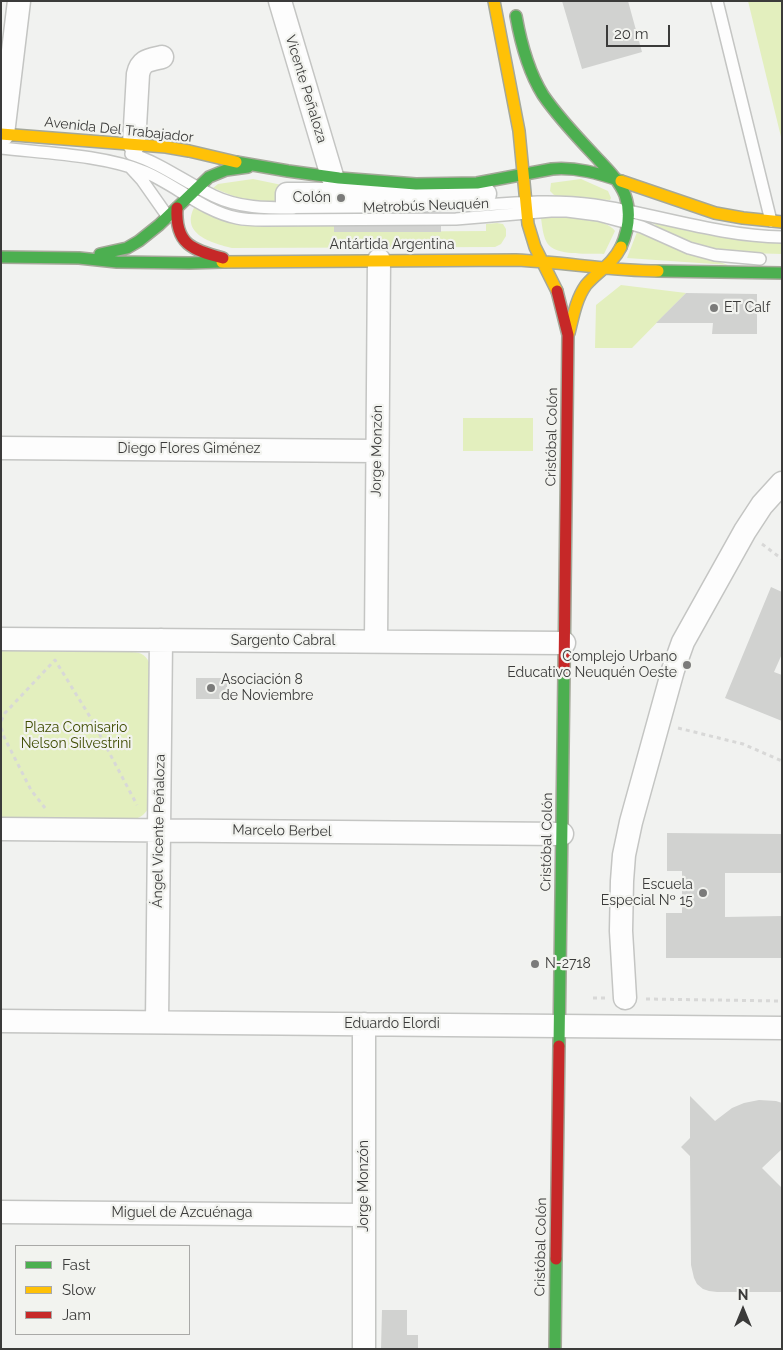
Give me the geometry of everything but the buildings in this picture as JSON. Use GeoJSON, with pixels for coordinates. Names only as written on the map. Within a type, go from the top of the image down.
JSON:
{"type":"FeatureCollection","features":[{"type":"Feature","properties":{"kind":"main road","name":"Cristóbal Colón"},"geometry":{"type":"LineString","coordinates":[[494,1],[516,113],[530,234],[556,290],[568,335],[555,1349]]}},
{"type":"Feature","properties":{"kind":"main road"},"geometry":{"type":"LineString","coordinates":[[513,1],[524,53],[538,86],[560,118],[616,179],[624,194],[628,217]]}},
{"type":"Feature","properties":{"kind":"main road","name":"Avenida Del Trabajador"},"geometry":{"type":"LineString","coordinates":[[2,139],[134,144],[193,152],[262,167]]}},
{"type":"Feature","properties":{"kind":"main road"},"geometry":{"type":"LineString","coordinates":[[485,182],[506,173],[513,166],[521,150]]}},
{"type":"Feature","properties":{"kind":"main road"},"geometry":{"type":"LineString","coordinates":[[55,257],[95,255],[126,248],[149,233],[209,177],[236,168],[262,167],[403,183],[444,184],[485,182],[552,169],[569,168],[585,170],[616,179],[708,211],[736,217],[776,221]]}},
{"type":"Feature","properties":{"kind":"main road"},"geometry":{"type":"LineString","coordinates":[[176,208],[179,234],[184,241],[198,250],[236,261]]}},
{"type":"Feature","properties":{"kind":"main road","name":"Cristóbal Colón"},"geometry":{"type":"LineString","coordinates":[[568,335],[582,292],[591,280],[606,268],[619,252],[623,243],[628,217]]}},
{"type":"Feature","properties":{"kind":"main road","name":"Antártida Argentina"},"geometry":{"type":"LineString","coordinates":[[1,256],[79,258],[117,262],[190,263],[379,260],[541,261],[635,271],[782,273]]}},
{"type":"Feature","properties":{"kind":"street"},"geometry":{"type":"LineString","coordinates":[[2,139],[19,1]]}},
{"type":"Feature","properties":{"kind":"street","name":"Vicente Peñaloza"},"geometry":{"type":"LineString","coordinates":[[280,1],[332,176]]}},
{"type":"Feature","properties":{"kind":"street"},"geometry":{"type":"LineString","coordinates":[[134,144],[140,67],[148,60],[162,57]]}},
{"type":"Feature","properties":{"kind":"street"},"geometry":{"type":"LineString","coordinates":[[287,194],[485,194],[414,202],[287,202],[287,194]]}},
{"type":"Feature","properties":{"kind":"street","name":"Jorge Monzón"},"geometry":{"type":"LineString","coordinates":[[376,641],[379,260]]}},
{"type":"Feature","properties":{"kind":"street","name":"Diego Flores Giménez"},"geometry":{"type":"LineString","coordinates":[[1,448],[377,451]]}},
{"type":"Feature","properties":{"kind":"street"},"geometry":{"type":"LineString","coordinates":[[625,998],[621,931],[624,855],[627,837],[673,670],[683,642],[749,525],[762,505],[782,484]]}},
{"type":"Feature","properties":{"kind":"street","name":"Sargento Cabral"},"geometry":{"type":"LineString","coordinates":[[1,639],[564,643]]}},
{"type":"Feature","properties":{"kind":"street","name":"Ángel Vicente Peñaloza"},"geometry":{"type":"LineString","coordinates":[[157,1022],[161,640]]}},
{"type":"Feature","properties":{"kind":"street","name":"Marcelo Berbel"},"geometry":{"type":"LineString","coordinates":[[1,829],[562,834]]}},
{"type":"Feature","properties":{"kind":"street","name":"Eduardo Elordi"},"geometry":{"type":"LineString","coordinates":[[1,1021],[782,1028]]}},
{"type":"Feature","properties":{"kind":"street","name":"Jorge Monzón"},"geometry":{"type":"LineString","coordinates":[[364,1024],[364,1349]]}},
{"type":"Feature","properties":{"kind":"street","name":"Miguel de Azcuénaga"},"geometry":{"type":"LineString","coordinates":[[1,1212],[364,1215]]}},
{"type":"Feature","properties":{"kind":"lane"},"geometry":{"type":"LineString","coordinates":[[717,1],[776,221]]}},
{"type":"Feature","properties":{"kind":"lane","name":"Metrobús Neuquén"},"geometry":{"type":"LineString","coordinates":[[2,139],[130,167],[152,176],[222,213],[249,220],[456,219],[564,202],[593,205],[628,217],[741,234],[782,237]]}},
{"type":"Feature","properties":{"kind":"lane","name":"Metrobús Neuquén"},"geometry":{"type":"LineString","coordinates":[[81,142],[138,156],[157,164],[214,196],[241,205],[271,208],[526,208]]}},
{"type":"Feature","properties":{"kind":"lane"},"geometry":{"type":"LineString","coordinates":[[130,167],[142,180],[179,234]]}},
{"type":"Feature","properties":{"kind":"lane","name":"Metrobús Neuquén"},"geometry":{"type":"LineString","coordinates":[[628,217],[642,228],[708,254],[741,259],[773,260]]}},
{"type":"Feature","properties":{"kind":"path"},"geometry":{"type":"LineString","coordinates":[[46,660],[64,660]]}},
{"type":"Feature","properties":{"kind":"path"},"geometry":{"type":"LineString","coordinates":[[1,721],[5,712],[55,660]]}},
{"type":"Feature","properties":{"kind":"path"},"geometry":{"type":"LineString","coordinates":[[55,660],[92,720],[140,810]]}},
{"type":"Feature","properties":{"kind":"path"},"geometry":{"type":"LineString","coordinates":[[658,724],[743,744],[782,760]]}},
{"type":"Feature","properties":{"kind":"path"},"geometry":{"type":"LineString","coordinates":[[1,728],[31,790],[48,810]]}},
{"type":"Feature","properties":{"kind":"path"},"geometry":{"type":"LineString","coordinates":[[593,998],[782,1001]]}},
{"type":"Feature","properties":{"kind":"green space"},"geometry":{"type":"Polygon","coordinates":[[[748,1],[782,1],[782,141],[748,1]]]}},
{"type":"Feature","properties":{"kind":"green space"},"geometry":{"type":"Polygon","coordinates":[[[253,179],[282,185],[287,202],[261,201],[236,197],[213,188],[218,184],[253,179]]]}},
{"type":"Feature","properties":{"kind":"green space"},"geometry":{"type":"Polygon","coordinates":[[[581,179],[608,191],[610,200],[557,196],[550,191],[551,183],[581,179]]]}},
{"type":"Feature","properties":{"kind":"green space"},"geometry":{"type":"Polygon","coordinates":[[[195,206],[226,221],[243,226],[334,225],[335,232],[486,231],[486,224],[497,223],[503,224],[506,229],[506,236],[501,244],[495,247],[232,248],[207,240],[194,230],[191,224],[191,216],[195,206]]]}},
{"type":"Feature","properties":{"kind":"green space"},"geometry":{"type":"Polygon","coordinates":[[[559,216],[589,219],[611,227],[615,231],[604,254],[563,252],[550,246],[544,236],[541,218],[559,216]]]}},
{"type":"Feature","properties":{"kind":"green space"},"geometry":{"type":"Polygon","coordinates":[[[651,222],[743,241],[782,242],[782,254],[730,251],[697,244],[681,239],[651,222]]]}},
{"type":"Feature","properties":{"kind":"green space"},"geometry":{"type":"Polygon","coordinates":[[[637,232],[728,265],[627,258],[637,232]]]}},
{"type":"Feature","properties":{"kind":"green space"},"geometry":{"type":"Polygon","coordinates":[[[621,285],[686,293],[632,348],[595,348],[596,305],[621,285]]]}},
{"type":"Feature","properties":{"kind":"green space"},"geometry":{"type":"Polygon","coordinates":[[[463,418],[533,418],[533,451],[463,451],[463,418]]]}},
{"type":"Feature","properties":{"kind":"green space","name":"Plaza Comisario Nelson Silvestrini"},"geometry":{"type":"Polygon","coordinates":[[[1,650],[132,652],[146,657],[150,666],[148,809],[141,817],[135,819],[1,819],[1,650]]]}},
{"type":"Feature","properties":{"kind":"traffic: fast"},"geometry":{"type":"LineString","coordinates":[[516,16],[526,57],[543,95],[568,127],[612,174],[625,195],[628,221],[621,247]]}},
{"type":"Feature","properties":{"kind":"traffic: fast"},"geometry":{"type":"LineString","coordinates":[[236,162],[339,178],[416,184],[477,183],[552,169],[587,171],[621,181]]}},
{"type":"Feature","properties":{"kind":"traffic: fast"},"geometry":{"type":"LineString","coordinates":[[100,254],[127,248],[139,241],[159,225],[209,177],[226,170],[248,167]]}},
{"type":"Feature","properties":{"kind":"traffic: fast"},"geometry":{"type":"LineString","coordinates":[[1,257],[79,258],[117,262],[222,262]]}},
{"type":"Feature","properties":{"kind":"traffic: fast"},"geometry":{"type":"LineString","coordinates":[[658,271],[782,273]]}},
{"type":"Feature","properties":{"kind":"traffic: fast"},"geometry":{"type":"LineString","coordinates":[[559,1046],[564,672]]}},
{"type":"Feature","properties":{"kind":"traffic: fast"},"geometry":{"type":"LineString","coordinates":[[555,1349],[556,1259]]}},
{"type":"Feature","properties":{"kind":"traffic: slow"},"geometry":{"type":"LineString","coordinates":[[494,1],[519,131],[528,224],[535,247],[557,291]]}},
{"type":"Feature","properties":{"kind":"traffic: slow"},"geometry":{"type":"LineString","coordinates":[[1,134],[166,147],[236,162]]}},
{"type":"Feature","properties":{"kind":"traffic: slow"},"geometry":{"type":"LineString","coordinates":[[621,181],[715,213],[782,222]]}},
{"type":"Feature","properties":{"kind":"traffic: slow"},"geometry":{"type":"LineString","coordinates":[[569,333],[575,308],[586,285],[605,268],[621,247]]}},
{"type":"Feature","properties":{"kind":"traffic: slow"},"geometry":{"type":"LineString","coordinates":[[222,262],[516,260],[623,270],[658,271]]}},
{"type":"Feature","properties":{"kind":"traffic: jam"},"geometry":{"type":"LineString","coordinates":[[177,208],[179,230],[188,244],[202,252],[223,258]]}},
{"type":"Feature","properties":{"kind":"traffic: jam"},"geometry":{"type":"LineString","coordinates":[[557,291],[568,335],[564,672]]}},
{"type":"Feature","properties":{"kind":"traffic: jam"},"geometry":{"type":"LineString","coordinates":[[556,1259],[559,1046]]}},
{"type":"Feature","properties":{"kind":"place","name":"Colón"},"geometry":{"type":"Point","coordinates":[341,198]}},
{"type":"Feature","properties":{"kind":"place","name":"ET Calf"},"geometry":{"type":"Point","coordinates":[714,308]}},
{"type":"Feature","properties":{"kind":"place","name":"Complejo Urbano Educativo Neuquén Oeste"},"geometry":{"type":"Point","coordinates":[687,665]}},
{"type":"Feature","properties":{"kind":"place","name":"Asociación 8 de Noviembre"},"geometry":{"type":"Point","coordinates":[211,688]}},
{"type":"Feature","properties":{"kind":"place","name":"Escuela Especial Nº 15"},"geometry":{"type":"Point","coordinates":[703,893]}},
{"type":"Feature","properties":{"kind":"place","name":"N-2718"},"geometry":{"type":"Point","coordinates":[535,964]}}]}
